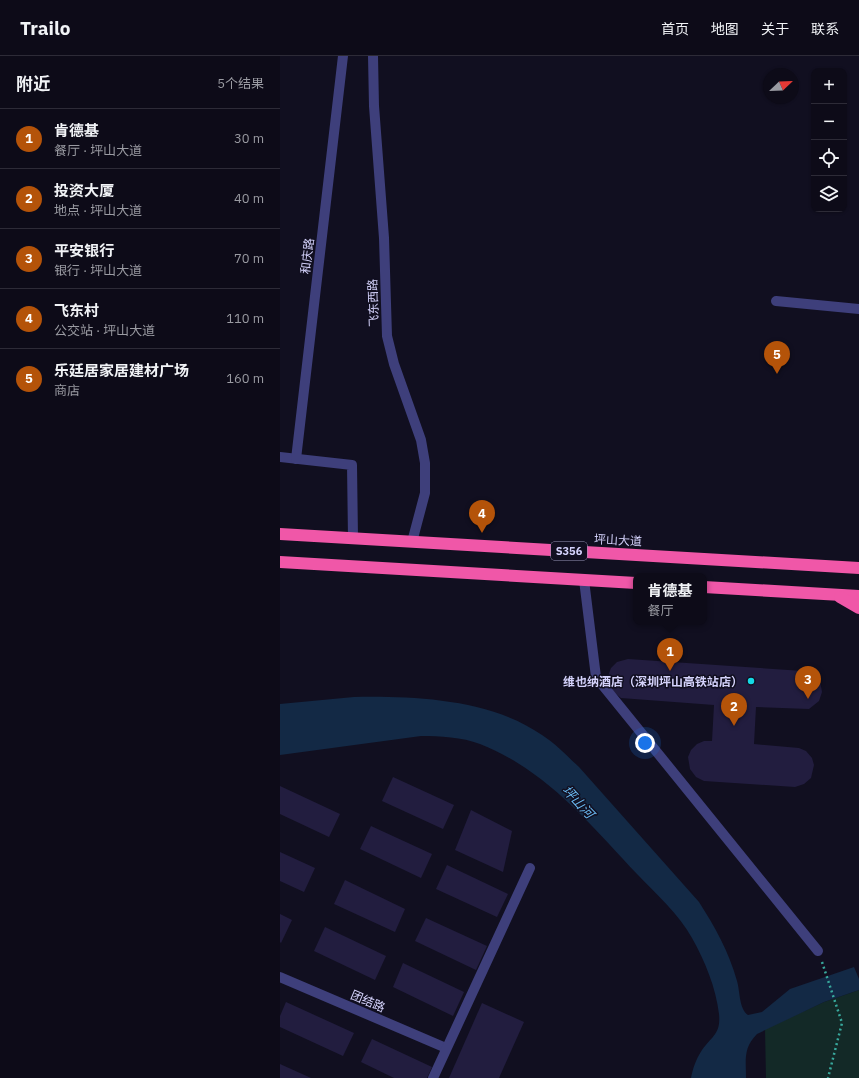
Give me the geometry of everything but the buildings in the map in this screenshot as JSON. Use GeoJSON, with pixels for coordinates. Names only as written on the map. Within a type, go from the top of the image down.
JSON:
{"type":"FeatureCollection","features":[{"type":"Feature","properties":{"kind":"highway","name":"坪山大道"},"geometry":{"type":"LineString","coordinates":[[280,534],[859,568]]}},
{"type":"Feature","properties":{"kind":"highway"},"geometry":{"type":"LineString","coordinates":[[836,567],[859,561]]}},
{"type":"Feature","properties":{"kind":"highway"},"geometry":{"type":"LineString","coordinates":[[280,562],[633,583]]}},
{"type":"Feature","properties":{"kind":"highway"},"geometry":{"type":"LineString","coordinates":[[707,587],[859,596]]}},
{"type":"Feature","properties":{"kind":"highway"},"geometry":{"type":"LineString","coordinates":[[837,595],[859,608]]}},
{"type":"Feature","properties":{"kind":"street","name":"和庆路"},"geometry":{"type":"LineString","coordinates":[[296,459],[343,56]]}},
{"type":"Feature","properties":{"kind":"street","name":"飞东西路"},"geometry":{"type":"LineString","coordinates":[[373,56],[374,106],[384,238],[387,336],[394,364],[421,440],[425,463],[425,493],[412,542]]}},
{"type":"Feature","properties":{"kind":"street"},"geometry":{"type":"LineString","coordinates":[[776,301],[859,309]]}},
{"type":"Feature","properties":{"kind":"street"},"geometry":{"type":"LineString","coordinates":[[280,457],[352,465],[353,538]]}},
{"type":"Feature","properties":{"kind":"street"},"geometry":{"type":"LineString","coordinates":[[584,580],[596,678],[818,951]]}},
{"type":"Feature","properties":{"kind":"street"},"geometry":{"type":"LineString","coordinates":[[433,1078],[530,868]]}},
{"type":"Feature","properties":{"kind":"street","name":"团结路"},"geometry":{"type":"LineString","coordinates":[[280,977],[446,1048]]}},
{"type":"Feature","properties":{"kind":"path"},"geometry":{"type":"LineString","coordinates":[[818,951],[842,1023],[828,1078]]}},
{"type":"Feature","properties":{"kind":"green space"},"geometry":{"type":"Polygon","coordinates":[[[859,990],[859,1078],[766,1078],[765,1029],[824,1002],[859,990]]]}},
{"type":"Feature","properties":{"kind":"water","name":"坪山河"},"geometry":{"type":"Polygon","coordinates":[[[354,697],[402,697],[451,702],[476,707],[500,714],[522,723],[552,742],[579,767],[699,902],[726,950],[734,970],[741,1004],[748,1015],[762,1012],[790,989],[854,967],[859,979],[859,990],[824,1002],[757,1034],[747,1049],[746,1078],[691,1078],[700,1053],[715,1034],[719,1026],[718,1004],[713,985],[701,956],[687,929],[674,912],[566,800],[526,768],[504,755],[480,744],[458,738],[421,736],[280,755],[280,704],[354,697]]]}},
{"type":"Feature","properties":{"kind":"place","name":"乐廷居家居建材广场"},"geometry":{"type":"Point","coordinates":[777,374]}},
{"type":"Feature","properties":{"kind":"place","name":"飞东村"},"geometry":{"type":"Point","coordinates":[482,533]}},
{"type":"Feature","properties":{"kind":"place","name":"肯德基"},"geometry":{"type":"Point","coordinates":[670,671]}},
{"type":"Feature","properties":{"kind":"place","name":"维也纳酒店（深圳坪山高铁站店）"},"geometry":{"type":"Point","coordinates":[751,681]}},
{"type":"Feature","properties":{"kind":"place","name":"平安银行"},"geometry":{"type":"Point","coordinates":[808,699]}},
{"type":"Feature","properties":{"kind":"place","name":"投资大厦"},"geometry":{"type":"Point","coordinates":[734,726]}}]}
